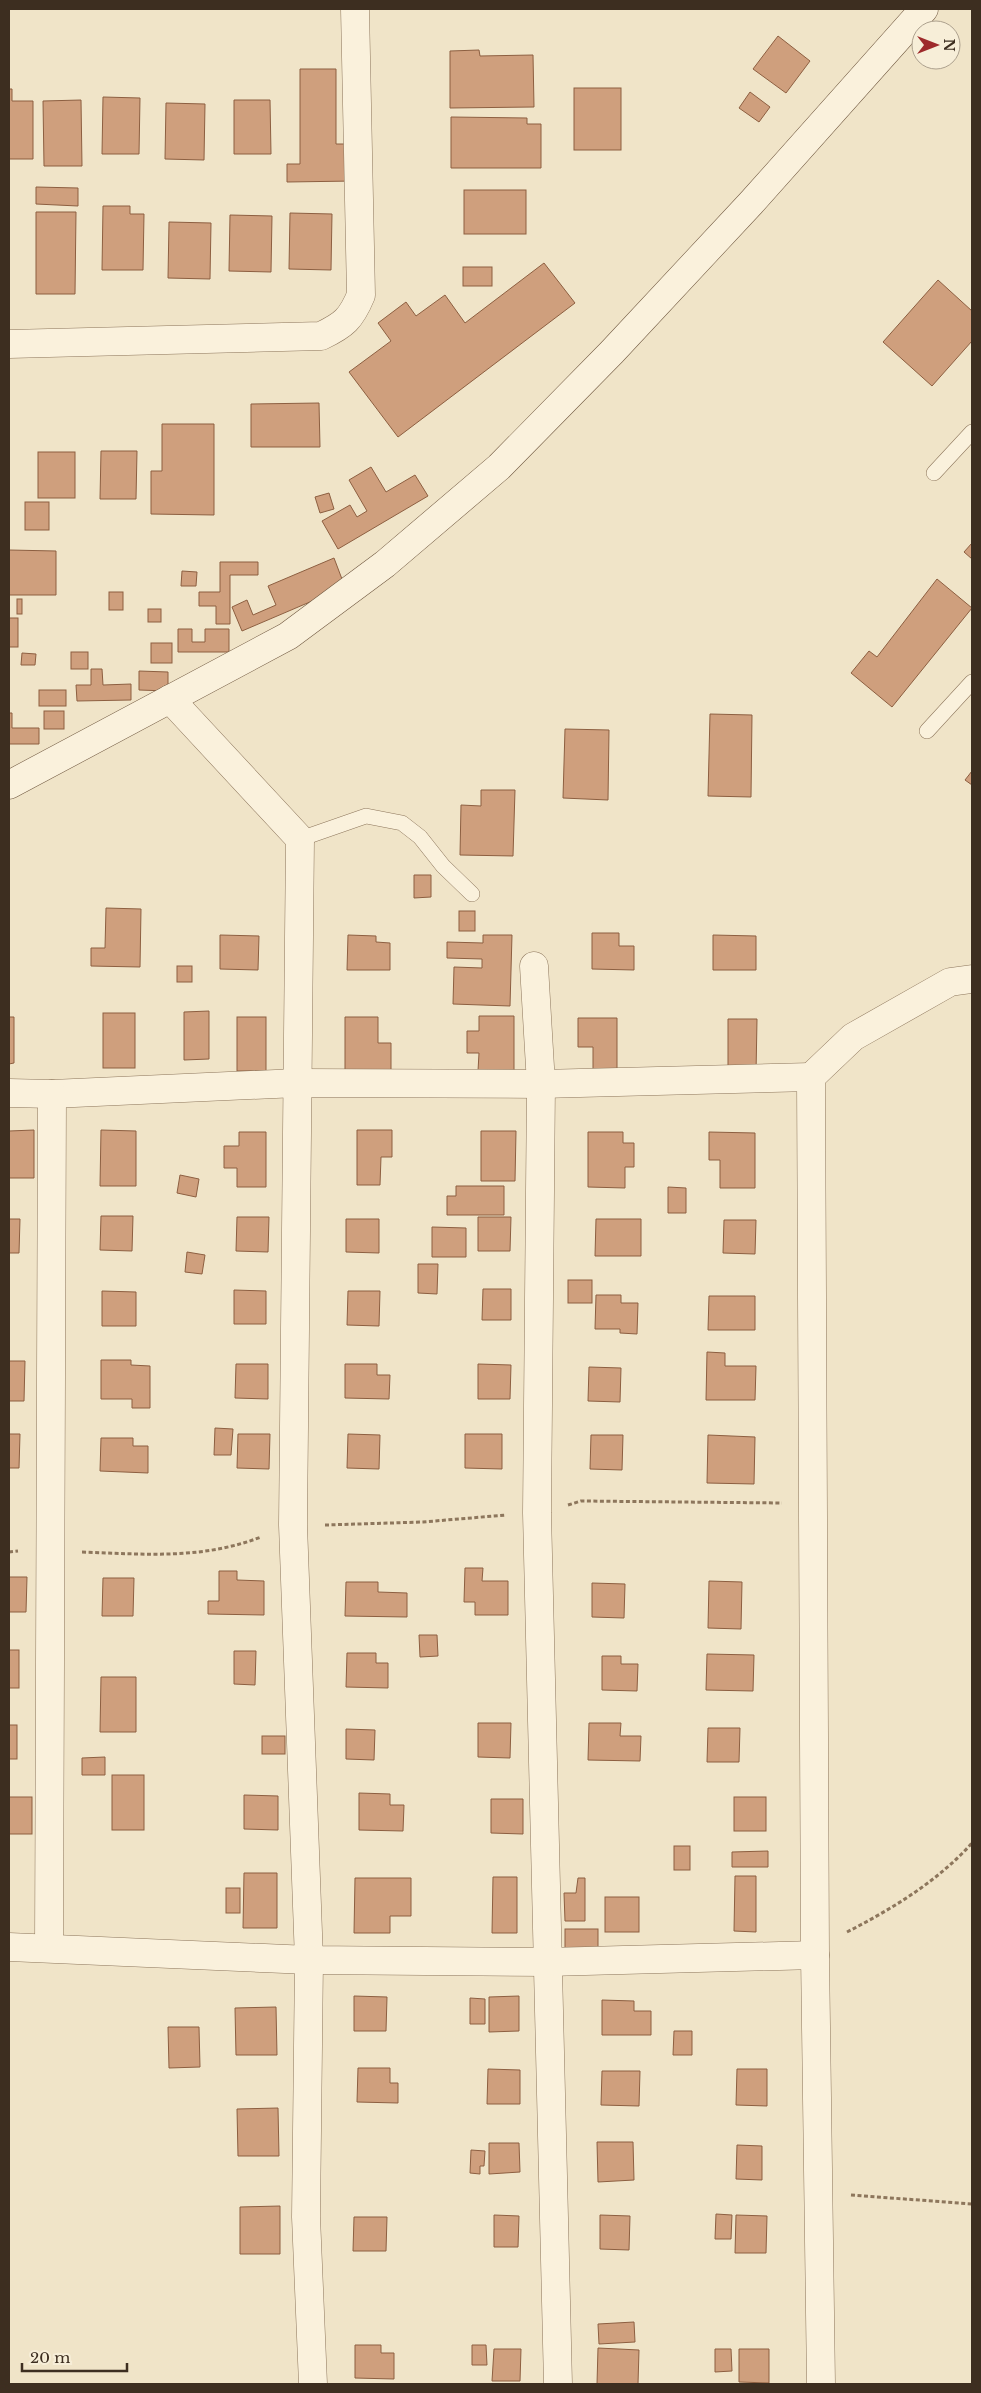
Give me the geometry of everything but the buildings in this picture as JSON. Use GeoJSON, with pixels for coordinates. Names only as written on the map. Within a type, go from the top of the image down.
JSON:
{"type":"FeatureCollection","features":[{"type":"Feature","properties":{"kind":"street"},"geometry":{"type":"LineString","coordinates":[[9,344],[321,336],[339,328],[352,316],[361,296],[355,9]]}},
{"type":"Feature","properties":{"kind":"street"},"geometry":{"type":"LineString","coordinates":[[9,785],[288,636],[385,564],[499,466],[612,352],[750,203],[924,9]]}},
{"type":"Feature","properties":{"kind":"street"},"geometry":{"type":"LineString","coordinates":[[170,700],[300,839],[293,1525],[309,1960],[306,2216],[313,2384]]}},
{"type":"Feature","properties":{"kind":"street"},"geometry":{"type":"LineString","coordinates":[[534,966],[541,1084],[537,1513],[558,2384]]}},
{"type":"Feature","properties":{"kind":"street"},"geometry":{"type":"LineString","coordinates":[[9,1094],[52,1094],[297,1083],[541,1084],[811,1077],[853,1037],[950,982],[972,979]]}},
{"type":"Feature","properties":{"kind":"street"},"geometry":{"type":"LineString","coordinates":[[811,1077],[815,1955],[821,2384]]}},
{"type":"Feature","properties":{"kind":"street"},"geometry":{"type":"LineString","coordinates":[[49,1948],[52,1551],[52,1094]]}},
{"type":"Feature","properties":{"kind":"street"},"geometry":{"type":"LineString","coordinates":[[9,1947],[309,1960],[548,1962],[815,1955]]}},
{"type":"Feature","properties":{"kind":"lane"},"geometry":{"type":"LineString","coordinates":[[934,473],[972,432]]}},
{"type":"Feature","properties":{"kind":"lane"},"geometry":{"type":"LineString","coordinates":[[927,731],[972,682]]}},
{"type":"Feature","properties":{"kind":"lane"},"geometry":{"type":"LineString","coordinates":[[300,839],[366,816],[402,823],[420,837],[443,866],[472,894]]}},
{"type":"Feature","properties":{"kind":"path"},"geometry":{"type":"LineString","coordinates":[[9,1552],[52,1551],[180,1556],[242,1545],[293,1525],[423,1522],[537,1513],[581,1501],[814,1504]]}},
{"type":"Feature","properties":{"kind":"path"},"geometry":{"type":"LineString","coordinates":[[815,1955],[833,1940],[906,1899],[960,1857],[972,1843]]}},
{"type":"Feature","properties":{"kind":"path"},"geometry":{"type":"LineString","coordinates":[[818,2197],[860,2194],[938,2203],[972,2204]]}}]}
